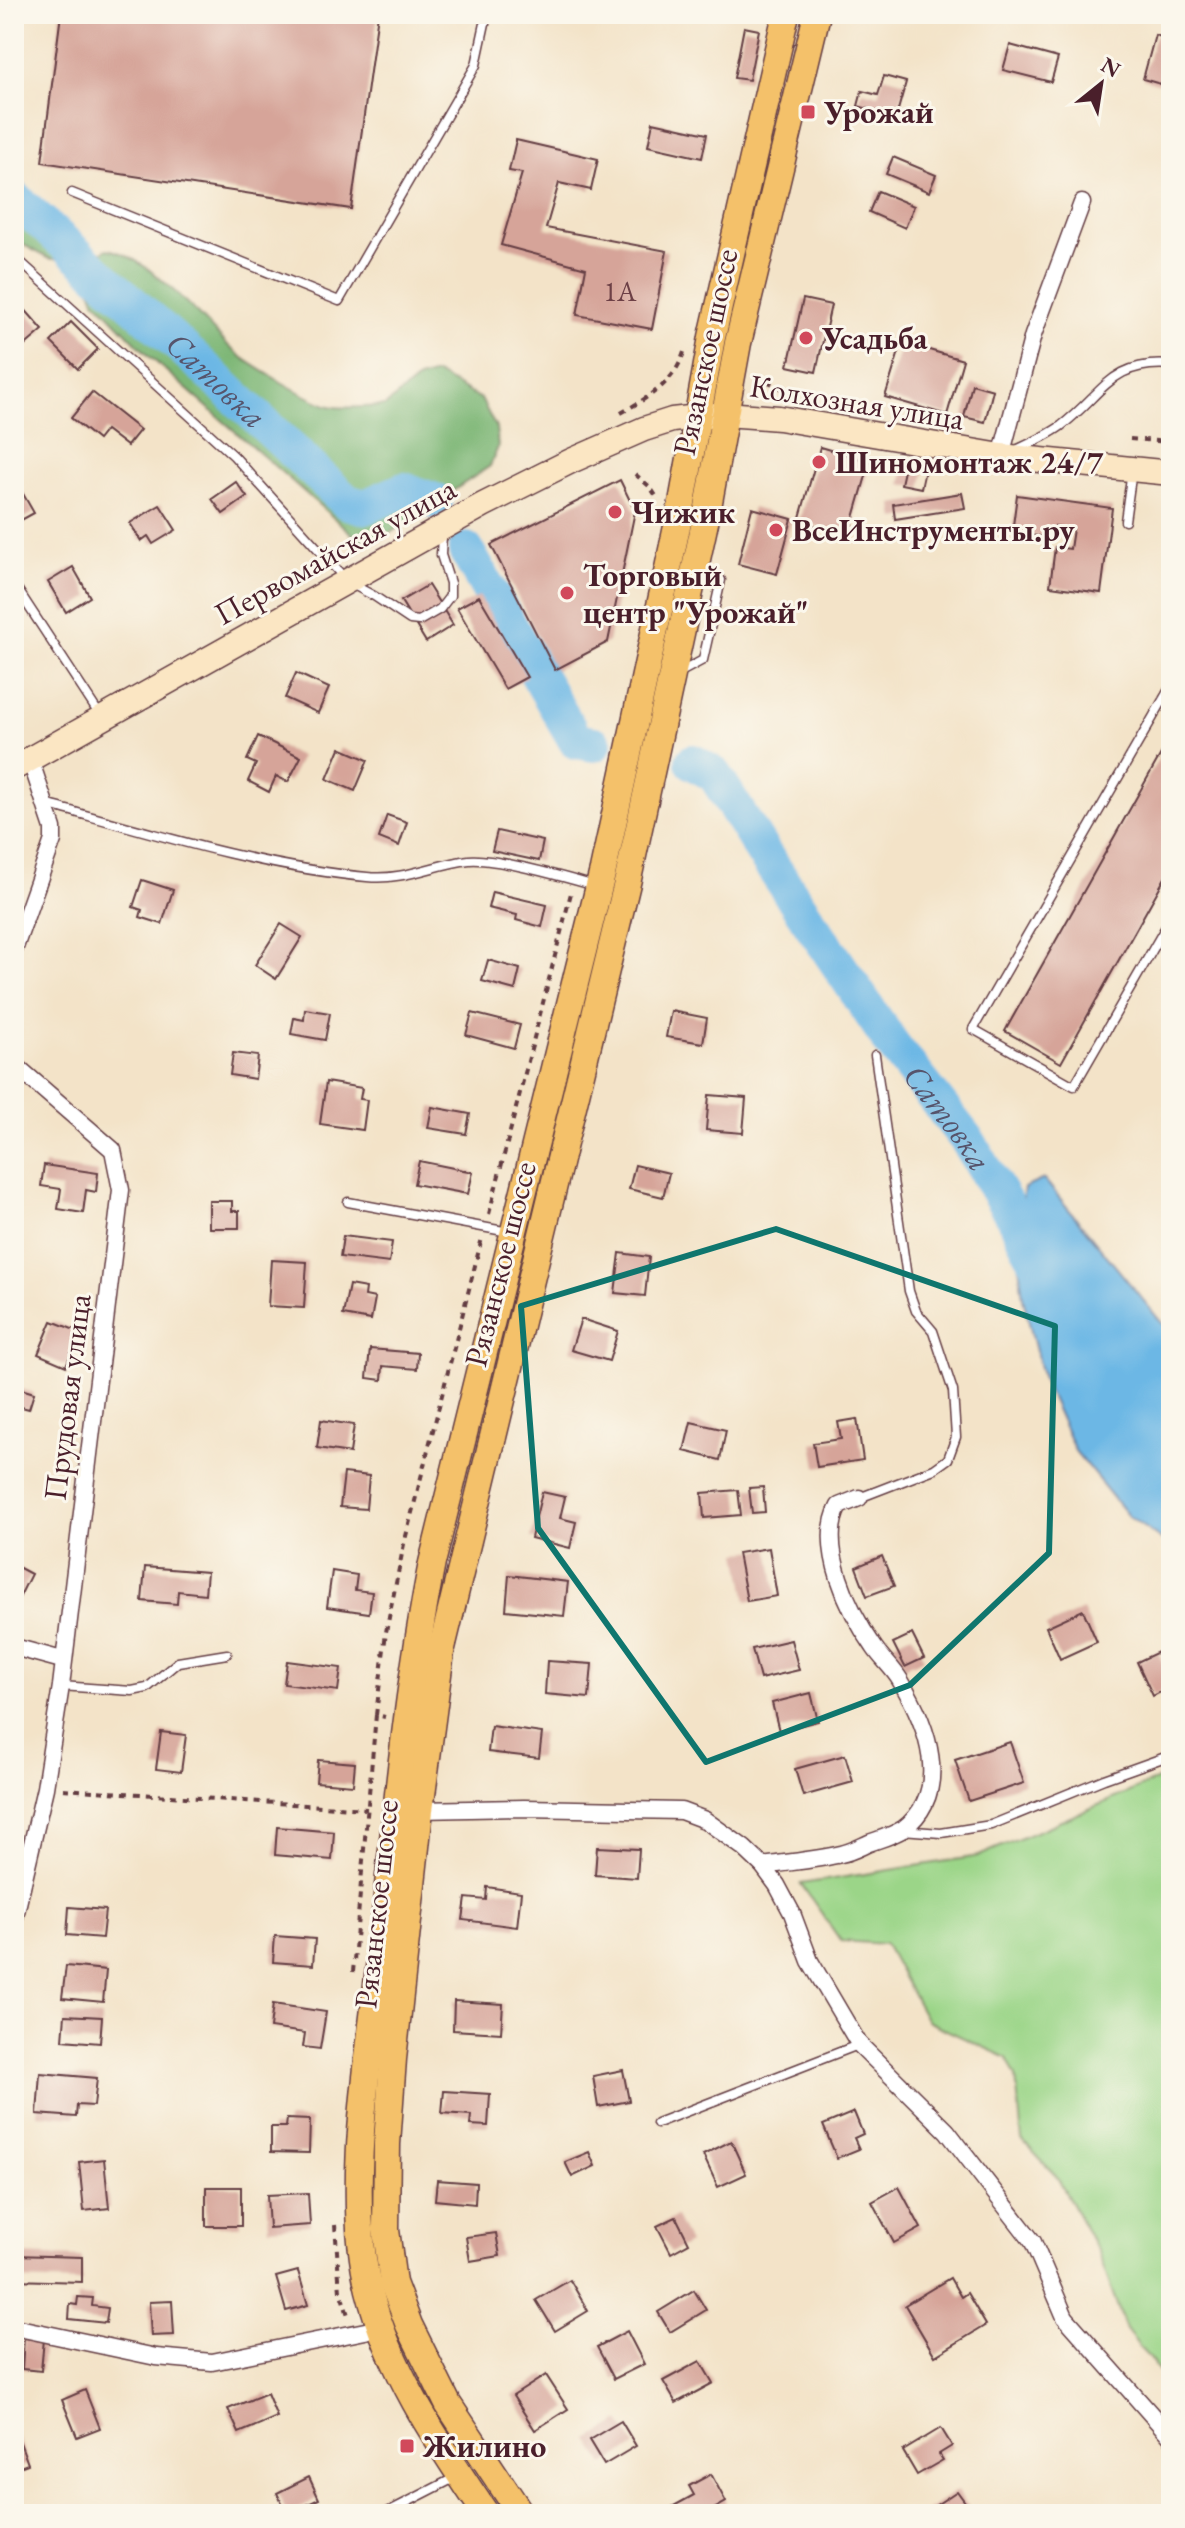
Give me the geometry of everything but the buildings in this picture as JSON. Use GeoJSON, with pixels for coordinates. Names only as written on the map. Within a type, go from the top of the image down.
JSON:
{"type":"FeatureCollection","features":[{"type":"Feature","properties":{"kind":"main road","name":"Рязанское шоссе"},"geometry":{"type":"LineString","coordinates":[[486,2514],[419,2413],[380,2328],[368,2287],[361,2228],[359,2159],[414,1662],[432,1563],[513,1232],[586,884],[645,681],[712,337],[786,14]]}},
{"type":"Feature","properties":{"kind":"main road","name":"Рязанское шоссе"},"geometry":{"type":"LineString","coordinates":[[521,2514],[448,2404],[409,2325],[393,2283],[386,2230],[387,2144],[420,1810],[441,1652],[628,879],[697,561],[738,343],[817,14]]}},
{"type":"Feature","properties":{"kind":"main road","name":"Колхозная улица"},"geometry":{"type":"LineString","coordinates":[[698,416],[725,414],[779,418],[1001,456],[1171,473]]}},
{"type":"Feature","properties":{"kind":"main road","name":"Первомайская улица"},"geometry":{"type":"LineString","coordinates":[[18,766],[483,505],[644,429],[698,416]]}},
{"type":"Feature","properties":{"kind":"street"},"geometry":{"type":"LineString","coordinates":[[1001,456],[1033,335],[1082,203]]}},
{"type":"Feature","properties":{"kind":"street"},"geometry":{"type":"LineString","coordinates":[[14,950],[53,840],[53,828],[45,804],[18,766]]}},
{"type":"Feature","properties":{"kind":"street","name":"Прудовая улица"},"geometry":{"type":"LineString","coordinates":[[14,1064],[113,1150],[121,1190],[61,1686],[45,1788],[14,1921]]}},
{"type":"Feature","properties":{"kind":"street"},"geometry":{"type":"LineString","coordinates":[[763,1866],[843,1854],[902,1830],[920,1811],[928,1794],[932,1777],[931,1751],[925,1730],[899,1678],[862,1629],[844,1594],[834,1559],[831,1520],[839,1506],[859,1498]]}},
{"type":"Feature","properties":{"kind":"street"},"geometry":{"type":"LineString","coordinates":[[14,1647],[62,1660]]}},
{"type":"Feature","properties":{"kind":"street"},"geometry":{"type":"LineString","coordinates":[[420,1810],[681,1811],[705,1820],[744,1848],[763,1866],[792,1913],[810,1961],[859,2044],[947,2131],[1033,2242],[1065,2317],[1171,2437]]}},
{"type":"Feature","properties":{"kind":"street"},"geometry":{"type":"LineString","coordinates":[[14,2327],[156,2357],[212,2362],[380,2328]]}},
{"type":"Feature","properties":{"kind":"lane"},"geometry":{"type":"LineString","coordinates":[[72,193],[339,301],[476,65],[487,14]]}},
{"type":"Feature","properties":{"kind":"lane"},"geometry":{"type":"LineString","coordinates":[[14,256],[234,456],[348,582],[410,620],[419,621],[440,609],[450,596],[450,583],[441,555],[442,529]]}},
{"type":"Feature","properties":{"kind":"lane"},"geometry":{"type":"LineString","coordinates":[[1001,456],[1059,428],[1124,370],[1141,364],[1171,365]]}},
{"type":"Feature","properties":{"kind":"lane"},"geometry":{"type":"LineString","coordinates":[[1125,521],[1132,469]]}},
{"type":"Feature","properties":{"kind":"lane"},"geometry":{"type":"LineString","coordinates":[[14,584],[101,717]]}},
{"type":"Feature","properties":{"kind":"lane"},"geometry":{"type":"LineString","coordinates":[[1171,686],[973,1029],[1074,1086],[1171,918]]}},
{"type":"Feature","properties":{"kind":"lane"},"geometry":{"type":"LineString","coordinates":[[45,804],[305,869],[372,878],[415,874],[471,859],[586,884]]}},
{"type":"Feature","properties":{"kind":"lane"},"geometry":{"type":"LineString","coordinates":[[859,1498],[934,1469],[948,1459],[956,1437],[953,1391],[933,1331],[916,1311],[909,1291],[875,1055]]}},
{"type":"Feature","properties":{"kind":"lane"},"geometry":{"type":"LineString","coordinates":[[348,1202],[513,1232]]}},
{"type":"Feature","properties":{"kind":"lane"},"geometry":{"type":"LineString","coordinates":[[61,1686],[132,1691],[147,1688],[178,1662],[227,1654]]}},
{"type":"Feature","properties":{"kind":"lane"},"geometry":{"type":"LineString","coordinates":[[902,1830],[941,1833],[991,1825],[1171,1755]]}},
{"type":"Feature","properties":{"kind":"lane"},"geometry":{"type":"LineString","coordinates":[[657,2123],[859,2044]]}},
{"type":"Feature","properties":{"kind":"lane"},"geometry":{"type":"LineString","coordinates":[[384,2514],[460,2475]]}},
{"type":"Feature","properties":{"kind":"path"},"geometry":{"type":"LineString","coordinates":[[651,396],[676,374],[686,343]]}},
{"type":"Feature","properties":{"kind":"path"},"geometry":{"type":"LineString","coordinates":[[751,370],[759,380],[783,389]]}},
{"type":"Feature","properties":{"kind":"path"},"geometry":{"type":"LineString","coordinates":[[1130,439],[1171,442]]}},
{"type":"Feature","properties":{"kind":"path"},"geometry":{"type":"LineString","coordinates":[[635,474],[657,495],[660,504]]}},
{"type":"Feature","properties":{"kind":"path"},"geometry":{"type":"LineString","coordinates":[[376,1715],[386,1632],[404,1544],[485,1226],[586,884]]}},
{"type":"Feature","properties":{"kind":"path"},"geometry":{"type":"LineString","coordinates":[[45,1788],[367,1809]]}},
{"type":"Feature","properties":{"kind":"highlighted area"},"geometry":{"type":"Polygon","coordinates":[[[776,1229],[1055,1326],[1049,1553],[910,1685],[706,1762],[538,1528],[521,1306],[776,1229]]]}},
{"type":"Feature","properties":{"kind":"green space"},"geometry":{"type":"Polygon","coordinates":[[[14,188],[42,208],[76,242],[64,259],[50,259],[14,240],[14,188]]]}},
{"type":"Feature","properties":{"kind":"green space"},"geometry":{"type":"Polygon","coordinates":[[[107,249],[123,254],[158,276],[242,357],[280,382],[321,403],[343,408],[385,406],[418,379],[436,374],[481,399],[496,428],[498,447],[490,466],[384,537],[359,540],[149,356],[95,300],[85,274],[97,255],[107,249]]]}},
{"type":"Feature","properties":{"kind":"green space"},"geometry":{"type":"Polygon","coordinates":[[[1171,1774],[1171,2386],[1126,2330],[1098,2252],[1057,2177],[1022,2140],[1016,2077],[1007,2058],[927,2021],[885,1944],[841,1941],[801,1884],[979,1856],[1171,1774]]]}},
{"type":"Feature","properties":{"kind":"water"},"geometry":{"type":"Polygon","coordinates":[[[1044,1179],[1171,1334],[1171,1547],[1128,1516],[1075,1451],[1043,1380],[1023,1298],[1016,1240],[1024,1188],[1044,1179]]]}},
{"type":"Feature","properties":{"kind":"waterway","name":"Сатовка"},"geometry":{"type":"LineString","coordinates":[[14,198],[197,361],[347,502],[365,507],[404,490],[435,501]]}},
{"type":"Feature","properties":{"kind":"waterway","name":"Сатовка"},"geometry":{"type":"LineString","coordinates":[[466,550],[576,741],[594,744]]}},
{"type":"Feature","properties":{"kind":"waterway","name":"Сатовка"},"geometry":{"type":"LineString","coordinates":[[693,762],[715,775],[764,854],[891,1043],[968,1141],[1018,1225],[1040,1270]]}},
{"type":"Feature","properties":{"kind":"place","name":"Урожай"},"geometry":{"type":"Point","coordinates":[808,112]}},
{"type":"Feature","properties":{"kind":"place","name":"Усадьба"},"geometry":{"type":"Point","coordinates":[806,338]}},
{"type":"Feature","properties":{"kind":"place","name":"Шиномонтаж 24/7"},"geometry":{"type":"Point","coordinates":[819,462]}},
{"type":"Feature","properties":{"kind":"place","name":"Чижик"},"geometry":{"type":"Point","coordinates":[615,512]}},
{"type":"Feature","properties":{"kind":"place","name":"ВсеИнструменты.ру"},"geometry":{"type":"Point","coordinates":[776,530]}},
{"type":"Feature","properties":{"kind":"place","name":"Торговый центр \"Урожай\""},"geometry":{"type":"Point","coordinates":[567,593]}},
{"type":"Feature","properties":{"kind":"place","name":"Жилино"},"geometry":{"type":"Point","coordinates":[407,2446]}}]}
